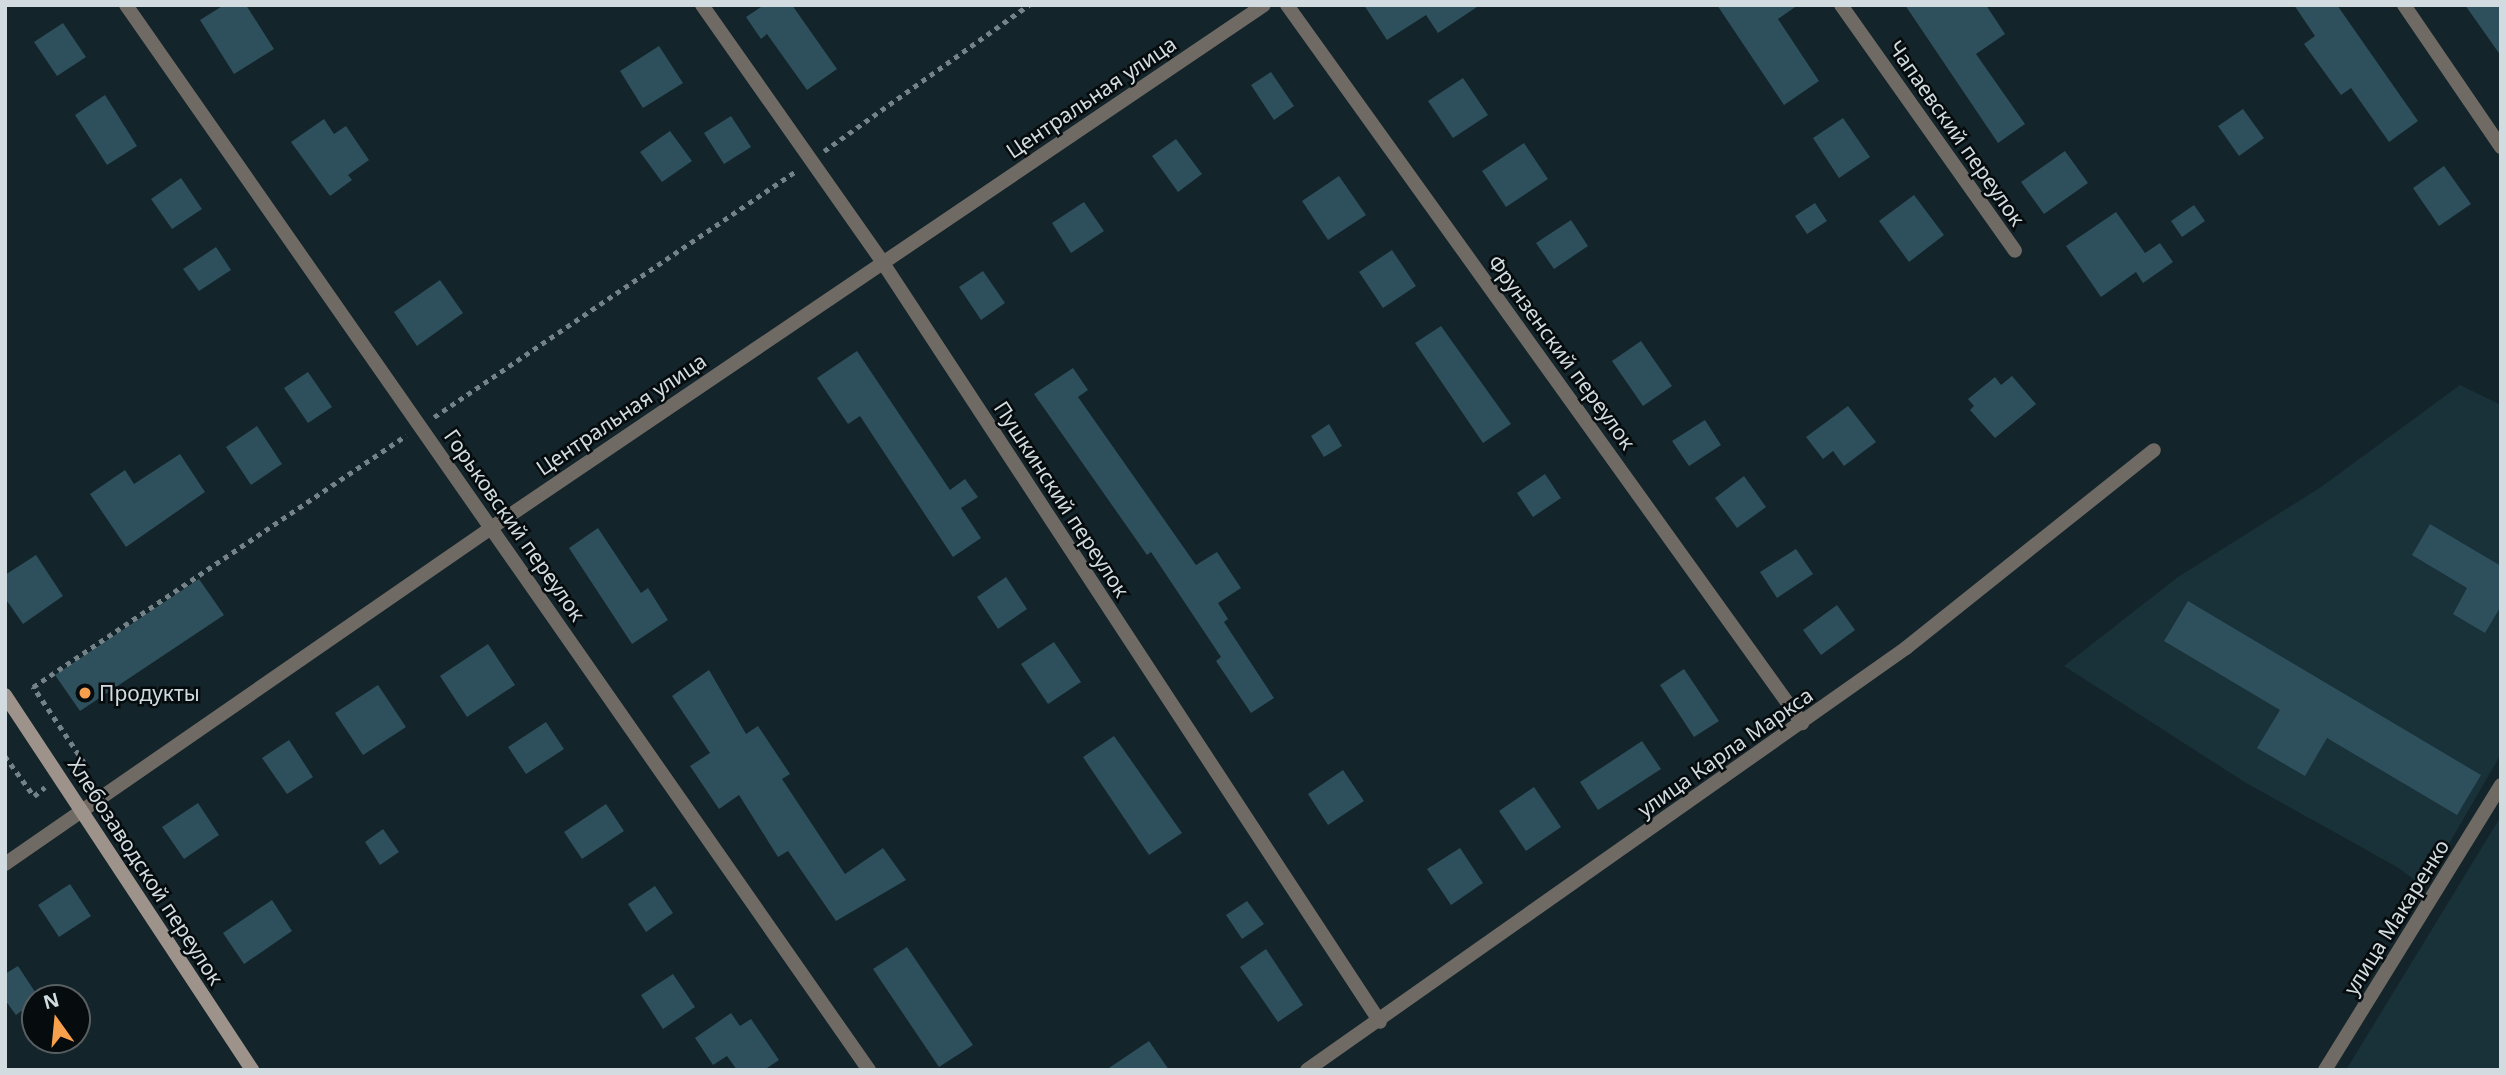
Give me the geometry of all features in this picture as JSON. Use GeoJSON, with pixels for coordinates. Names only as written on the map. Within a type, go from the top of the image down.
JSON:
{"type":"FeatureCollection","features":[{"type":"Feature","properties":{"kind":"street","name":"Горьковский переулок"},"geometry":{"type":"LineString","coordinates":[[126,5],[869,1070]]}},
{"type":"Feature","properties":{"kind":"street","name":"Пушкинский переулок"},"geometry":{"type":"LineString","coordinates":[[702,5],[883,263],[1380,1022]]}},
{"type":"Feature","properties":{"kind":"street","name":"Центральная улица"},"geometry":{"type":"LineString","coordinates":[[5,864],[491,527],[1264,5]]}},
{"type":"Feature","properties":{"kind":"street","name":"Фрунзенский переулок"},"geometry":{"type":"LineString","coordinates":[[1287,5],[1802,723]]}},
{"type":"Feature","properties":{"kind":"street","name":"Чапаевский переулок"},"geometry":{"type":"LineString","coordinates":[[1841,5],[2015,251]]}},
{"type":"Feature","properties":{"kind":"street"},"geometry":{"type":"LineString","coordinates":[[2404,5],[2501,147]]}},
{"type":"Feature","properties":{"kind":"street","name":"улица Карла Маркса"},"geometry":{"type":"LineString","coordinates":[[1307,1070],[1380,1022],[1906,648],[2154,450]]}},
{"type":"Feature","properties":{"kind":"street","name":"Хлебозаводской переулок"},"geometry":{"type":"LineString","coordinates":[[5,695],[252,1070]]}},
{"type":"Feature","properties":{"kind":"street","name":"улица Макаренко"},"geometry":{"type":"LineString","coordinates":[[2325,1070],[2501,785]]}},
{"type":"Feature","properties":{"kind":"path"},"geometry":{"type":"LineString","coordinates":[[5,756],[34,796],[59,776],[83,763],[33,687],[811,160],[1029,5]]}},
{"type":"Feature","properties":{"kind":"shaded area"},"geometry":{"type":"Polygon","coordinates":[[[2460,385],[2501,405],[2501,754],[2424,887],[2397,867],[2246,783],[2064,666],[2178,577],[2321,487],[2460,385]]]}},
{"type":"Feature","properties":{"kind":"shaded area"},"geometry":{"type":"Polygon","coordinates":[[[2501,816],[2501,1070],[2346,1070],[2501,816]]]}},
{"type":"Feature","properties":{"kind":"building"},"geometry":{"type":"Polygon","coordinates":[[[224,5],[246,5],[274,49],[234,74],[200,20],[224,5]]]}},
{"type":"Feature","properties":{"kind":"building"},"geometry":{"type":"Polygon","coordinates":[[[764,5],[792,5],[837,69],[807,90],[767,34],[761,39],[746,17],[764,5]]]}},
{"type":"Feature","properties":{"kind":"building"},"geometry":{"type":"Polygon","coordinates":[[[1364,5],[1480,5],[1438,33],[1426,15],[1387,40],[1364,5]]]}},
{"type":"Feature","properties":{"kind":"building"},"geometry":{"type":"Polygon","coordinates":[[[1717,5],[1798,5],[1778,19],[1819,81],[1784,105],[1717,5]]]}},
{"type":"Feature","properties":{"kind":"building"},"geometry":{"type":"Polygon","coordinates":[[[1905,5],[1986,5],[2005,34],[1976,54],[2025,124],[1998,143],[1905,5]]]}},
{"type":"Feature","properties":{"kind":"building"},"geometry":{"type":"Polygon","coordinates":[[[2294,5],[2337,5],[2418,121],[2389,142],[2351,88],[2341,95],[2304,44],[2315,36],[2294,5]]]}},
{"type":"Feature","properties":{"kind":"building"},"geometry":{"type":"Polygon","coordinates":[[[2465,5],[2501,5],[2501,56],[2465,5]]]}},
{"type":"Feature","properties":{"kind":"building"},"geometry":{"type":"Polygon","coordinates":[[[63,23],[86,57],[57,76],[34,42],[63,23]]]}},
{"type":"Feature","properties":{"kind":"building"},"geometry":{"type":"Polygon","coordinates":[[[659,46],[683,83],[643,108],[620,71],[659,46]]]}},
{"type":"Feature","properties":{"kind":"building"},"geometry":{"type":"Polygon","coordinates":[[[1271,72],[1294,106],[1274,120],[1251,85],[1271,72]]]}},
{"type":"Feature","properties":{"kind":"building"},"geometry":{"type":"Polygon","coordinates":[[[1463,78],[1488,115],[1453,138],[1428,101],[1463,78]]]}},
{"type":"Feature","properties":{"kind":"building"},"geometry":{"type":"Polygon","coordinates":[[[105,95],[137,146],[107,165],[75,115],[105,95]]]}},
{"type":"Feature","properties":{"kind":"building"},"geometry":{"type":"Polygon","coordinates":[[[2243,109],[2264,138],[2239,156],[2218,126],[2243,109]]]}},
{"type":"Feature","properties":{"kind":"building"},"geometry":{"type":"Polygon","coordinates":[[[731,116],[751,147],[724,164],[704,133],[731,116]]]}},
{"type":"Feature","properties":{"kind":"building"},"geometry":{"type":"Polygon","coordinates":[[[1843,118],[1870,157],[1839,178],[1813,138],[1843,118]]]}},
{"type":"Feature","properties":{"kind":"building"},"geometry":{"type":"Polygon","coordinates":[[[324,119],[334,134],[346,126],[369,160],[348,175],[352,180],[330,196],[291,142],[324,119]]]}},
{"type":"Feature","properties":{"kind":"building"},"geometry":{"type":"Polygon","coordinates":[[[670,131],[692,161],[662,182],[640,152],[670,131]]]}},
{"type":"Feature","properties":{"kind":"building"},"geometry":{"type":"Polygon","coordinates":[[[1176,139],[1202,174],[1178,192],[1152,156],[1176,139]]]}},
{"type":"Feature","properties":{"kind":"building"},"geometry":{"type":"Polygon","coordinates":[[[1524,143],[1548,179],[1506,207],[1482,171],[1524,143]]]}},
{"type":"Feature","properties":{"kind":"building"},"geometry":{"type":"Polygon","coordinates":[[[2065,151],[2088,183],[2044,214],[2021,182],[2065,151]]]}},
{"type":"Feature","properties":{"kind":"building"},"geometry":{"type":"Polygon","coordinates":[[[2444,166],[2471,204],[2439,226],[2413,188],[2444,166]]]}},
{"type":"Feature","properties":{"kind":"building"},"geometry":{"type":"Polygon","coordinates":[[[1339,176],[1366,215],[1328,240],[1302,201],[1339,176]]]}},
{"type":"Feature","properties":{"kind":"building"},"geometry":{"type":"Polygon","coordinates":[[[181,178],[202,209],[172,229],[151,199],[181,178]]]}},
{"type":"Feature","properties":{"kind":"building"},"geometry":{"type":"Polygon","coordinates":[[[1914,195],[1944,235],[1909,262],[1879,221],[1914,195]]]}},
{"type":"Feature","properties":{"kind":"building"},"geometry":{"type":"Polygon","coordinates":[[[1084,202],[1104,231],[1071,253],[1052,223],[1084,202]]]}},
{"type":"Feature","properties":{"kind":"building"},"geometry":{"type":"Polygon","coordinates":[[[1815,203],[1827,221],[1807,234],[1795,216],[1815,203]]]}},
{"type":"Feature","properties":{"kind":"building"},"geometry":{"type":"Polygon","coordinates":[[[2194,205],[2205,221],[2182,237],[2171,221],[2194,205]]]}},
{"type":"Feature","properties":{"kind":"building"},"geometry":{"type":"Polygon","coordinates":[[[2116,212],[2145,253],[2160,243],[2173,262],[2143,283],[2136,272],[2101,297],[2066,246],[2116,212]]]}},
{"type":"Feature","properties":{"kind":"building"},"geometry":{"type":"Polygon","coordinates":[[[1571,220],[1588,246],[1554,269],[1536,243],[1571,220]]]}},
{"type":"Feature","properties":{"kind":"building"},"geometry":{"type":"Polygon","coordinates":[[[216,247],[231,270],[199,291],[183,269],[216,247]]]}},
{"type":"Feature","properties":{"kind":"building"},"geometry":{"type":"Polygon","coordinates":[[[1392,250],[1416,286],[1383,308],[1359,272],[1392,250]]]}},
{"type":"Feature","properties":{"kind":"building"},"geometry":{"type":"Polygon","coordinates":[[[983,271],[1005,303],[981,320],[959,287],[983,271]]]}},
{"type":"Feature","properties":{"kind":"building"},"geometry":{"type":"Polygon","coordinates":[[[440,280],[463,313],[417,346],[394,312],[440,280]]]}},
{"type":"Feature","properties":{"kind":"building"},"geometry":{"type":"Polygon","coordinates":[[[1441,326],[1511,424],[1483,443],[1415,343],[1441,326]]]}},
{"type":"Feature","properties":{"kind":"building"},"geometry":{"type":"Polygon","coordinates":[[[1641,341],[1672,386],[1643,406],[1612,361],[1641,341]]]}},
{"type":"Feature","properties":{"kind":"building"},"geometry":{"type":"Polygon","coordinates":[[[857,351],[950,490],[965,479],[978,497],[961,508],[981,538],[953,557],[860,416],[848,424],[817,378],[857,351]]]}},
{"type":"Feature","properties":{"kind":"building"},"geometry":{"type":"Polygon","coordinates":[[[1073,368],[1088,390],[1078,397],[1196,565],[1217,552],[1241,588],[1218,603],[1228,619],[1224,622],[1274,698],[1251,713],[1216,661],[1221,657],[1151,552],[1147,555],[1034,394],[1073,368]]]}},
{"type":"Feature","properties":{"kind":"building"},"geometry":{"type":"Polygon","coordinates":[[[308,372],[332,407],[308,423],[284,388],[308,372]]]}},
{"type":"Feature","properties":{"kind":"building"},"geometry":{"type":"Polygon","coordinates":[[[2012,376],[2036,404],[1995,438],[1970,410],[1974,406],[1968,399],[1995,377],[2001,385],[2012,376]]]}},
{"type":"Feature","properties":{"kind":"building"},"geometry":{"type":"Polygon","coordinates":[[[1848,406],[1876,442],[1844,466],[1833,451],[1823,459],[1806,437],[1848,406]]]}},
{"type":"Feature","properties":{"kind":"building"},"geometry":{"type":"Polygon","coordinates":[[[1705,420],[1721,445],[1689,466],[1672,441],[1705,420]]]}},
{"type":"Feature","properties":{"kind":"building"},"geometry":{"type":"Polygon","coordinates":[[[1329,424],[1342,446],[1324,457],[1311,436],[1329,424]]]}},
{"type":"Feature","properties":{"kind":"building"},"geometry":{"type":"Polygon","coordinates":[[[257,426],[282,464],[251,485],[226,447],[257,426]]]}},
{"type":"Feature","properties":{"kind":"building"},"geometry":{"type":"Polygon","coordinates":[[[180,454],[205,492],[126,547],[90,494],[125,470],[134,484],[180,454]]]}},
{"type":"Feature","properties":{"kind":"building"},"geometry":{"type":"Polygon","coordinates":[[[1545,474],[1561,498],[1533,517],[1517,493],[1545,474]]]}},
{"type":"Feature","properties":{"kind":"building"},"geometry":{"type":"Polygon","coordinates":[[[1744,476],[1766,507],[1737,528],[1715,498],[1744,476]]]}},
{"type":"Feature","properties":{"kind":"building"},"geometry":{"type":"Polygon","coordinates":[[[2430,524],[2501,566],[2501,606],[2485,633],[2453,614],[2467,588],[2412,555],[2430,524]]]}},
{"type":"Feature","properties":{"kind":"building"},"geometry":{"type":"Polygon","coordinates":[[[598,528],[641,593],[648,588],[668,620],[632,644],[569,548],[598,528]]]}},
{"type":"Feature","properties":{"kind":"building"},"geometry":{"type":"Polygon","coordinates":[[[1796,549],[1813,574],[1777,598],[1760,572],[1796,549]]]}},
{"type":"Feature","properties":{"kind":"building"},"geometry":{"type":"Polygon","coordinates":[[[36,555],[63,596],[23,624],[5,598],[5,575],[36,555]]]}},
{"type":"Feature","properties":{"kind":"building"},"geometry":{"type":"Polygon","coordinates":[[[1006,577],[1027,609],[998,629],[977,597],[1006,577]]]}},
{"type":"Feature","properties":{"kind":"building"},"geometry":{"type":"Polygon","coordinates":[[[199,579],[224,615],[80,711],[55,675],[199,579]]]}},
{"type":"Feature","properties":{"kind":"building"},"geometry":{"type":"Polygon","coordinates":[[[2188,601],[2481,775],[2457,815],[2327,738],[2305,776],[2257,748],[2280,710],[2164,641],[2188,601]]]}},
{"type":"Feature","properties":{"kind":"building"},"geometry":{"type":"Polygon","coordinates":[[[1837,605],[1855,630],[1821,655],[1803,630],[1837,605]]]}},
{"type":"Feature","properties":{"kind":"building"},"geometry":{"type":"Polygon","coordinates":[[[1054,642],[1081,682],[1048,704],[1021,664],[1054,642]]]}},
{"type":"Feature","properties":{"kind":"building"},"geometry":{"type":"Polygon","coordinates":[[[488,644],[515,685],[467,717],[440,676],[488,644]]]}},
{"type":"Feature","properties":{"kind":"building"},"geometry":{"type":"Polygon","coordinates":[[[1684,669],[1719,721],[1694,737],[1660,685],[1684,669]]]}},
{"type":"Feature","properties":{"kind":"building"},"geometry":{"type":"Polygon","coordinates":[[[709,670],[746,734],[758,726],[790,774],[782,779],[845,874],[883,848],[906,880],[836,921],[788,851],[778,857],[739,795],[719,809],[690,766],[710,753],[672,696],[709,670]]]}},
{"type":"Feature","properties":{"kind":"building"},"geometry":{"type":"Polygon","coordinates":[[[378,685],[406,727],[363,755],[335,713],[378,685]]]}},
{"type":"Feature","properties":{"kind":"building"},"geometry":{"type":"Polygon","coordinates":[[[546,722],[564,749],[526,774],[508,747],[546,722]]]}},
{"type":"Feature","properties":{"kind":"building"},"geometry":{"type":"Polygon","coordinates":[[[1114,736],[1182,833],[1149,855],[1083,757],[1114,736]]]}},
{"type":"Feature","properties":{"kind":"building"},"geometry":{"type":"Polygon","coordinates":[[[289,740],[313,777],[287,794],[262,758],[289,740]]]}},
{"type":"Feature","properties":{"kind":"building"},"geometry":{"type":"Polygon","coordinates":[[[1642,741],[1661,769],[1598,810],[1580,782],[1642,741]]]}},
{"type":"Feature","properties":{"kind":"building"},"geometry":{"type":"Polygon","coordinates":[[[1343,770],[1364,801],[1328,825],[1308,794],[1343,770]]]}},
{"type":"Feature","properties":{"kind":"building"},"geometry":{"type":"Polygon","coordinates":[[[1534,787],[1561,827],[1526,851],[1499,811],[1534,787]]]}},
{"type":"Feature","properties":{"kind":"building"},"geometry":{"type":"Polygon","coordinates":[[[198,803],[219,835],[184,859],[162,827],[198,803]]]}},
{"type":"Feature","properties":{"kind":"building"},"geometry":{"type":"Polygon","coordinates":[[[606,804],[624,831],[582,859],[564,832],[606,804]]]}},
{"type":"Feature","properties":{"kind":"building"},"geometry":{"type":"Polygon","coordinates":[[[383,829],[399,852],[380,865],[365,842],[383,829]]]}},
{"type":"Feature","properties":{"kind":"building"},"geometry":{"type":"Polygon","coordinates":[[[1460,848],[1483,883],[1451,905],[1427,869],[1460,848]]]}},
{"type":"Feature","properties":{"kind":"building"},"geometry":{"type":"Polygon","coordinates":[[[70,884],[91,916],[59,937],[38,905],[70,884]]]}},
{"type":"Feature","properties":{"kind":"building"},"geometry":{"type":"Polygon","coordinates":[[[655,886],[673,913],[646,932],[628,904],[655,886]]]}},
{"type":"Feature","properties":{"kind":"building"},"geometry":{"type":"Polygon","coordinates":[[[272,900],[292,931],[244,964],[223,933],[272,900]]]}},
{"type":"Feature","properties":{"kind":"building"},"geometry":{"type":"Polygon","coordinates":[[[1247,901],[1264,924],[1242,939],[1226,915],[1247,901]]]}},
{"type":"Feature","properties":{"kind":"building"},"geometry":{"type":"Polygon","coordinates":[[[907,947],[973,1045],[939,1067],[873,969],[907,947]]]}},
{"type":"Feature","properties":{"kind":"building"},"geometry":{"type":"Polygon","coordinates":[[[1266,949],[1303,1005],[1278,1022],[1240,967],[1266,949]]]}},
{"type":"Feature","properties":{"kind":"building"},"geometry":{"type":"Polygon","coordinates":[[[18,966],[30,984],[21,984],[21,1011],[16,1015],[5,1000],[5,974],[18,966]]]}},
{"type":"Feature","properties":{"kind":"building"},"geometry":{"type":"Polygon","coordinates":[[[673,974],[695,1007],[663,1029],[641,995],[673,974]]]}},
{"type":"Feature","properties":{"kind":"building"},"geometry":{"type":"Polygon","coordinates":[[[731,1013],[740,1026],[751,1019],[779,1060],[764,1070],[737,1070],[727,1056],[713,1065],[695,1038],[731,1013]]]}},
{"type":"Feature","properties":{"kind":"building"},"geometry":{"type":"Polygon","coordinates":[[[1149,1041],[1169,1070],[1106,1070],[1149,1041]]]}},
{"type":"Feature","properties":{"kind":"place","name":"Продукты"},"geometry":{"type":"Point","coordinates":[85,693]}}]}
